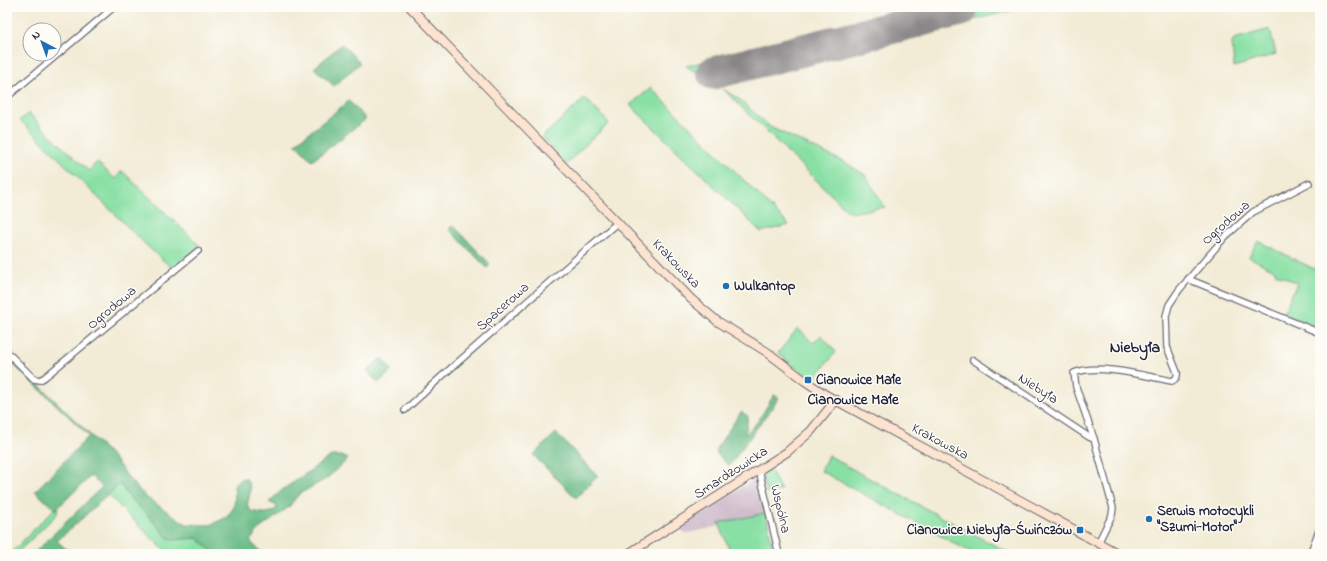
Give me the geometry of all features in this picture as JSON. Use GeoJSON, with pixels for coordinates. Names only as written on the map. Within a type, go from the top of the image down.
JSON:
{"type":"FeatureCollection","features":[{"type":"Feature","properties":{"kind":"main road","name":"Krakowska"},"geometry":{"type":"LineString","coordinates":[[410,7],[691,299],[717,321],[767,352],[810,384],[836,400],[1098,543]]}},
{"type":"Feature","properties":{"kind":"main road","name":"Smardzowicka"},"geometry":{"type":"LineString","coordinates":[[628,554],[787,452],[819,422],[836,400]]}},
{"type":"Feature","properties":{"kind":"main road"},"geometry":{"type":"LineString","coordinates":[[1098,543],[1119,554]]}},
{"type":"Feature","properties":{"kind":"street"},"geometry":{"type":"LineString","coordinates":[[7,97],[114,7]]}},
{"type":"Feature","properties":{"kind":"street","name":"Ogrodowa"},"geometry":{"type":"LineString","coordinates":[[1091,438],[1076,387],[1074,374],[1080,370],[1089,369],[1110,370],[1172,381],[1178,376],[1167,347],[1166,316],[1169,305],[1179,290],[1225,237],[1253,212],[1309,183]]}},
{"type":"Feature","properties":{"kind":"street","name":"Spacerowa"},"geometry":{"type":"LineString","coordinates":[[405,410],[618,222]]}},
{"type":"Feature","properties":{"kind":"street","name":"Ogrodowa"},"geometry":{"type":"LineString","coordinates":[[7,352],[34,379],[40,380],[45,378],[198,251]]}},
{"type":"Feature","properties":{"kind":"street"},"geometry":{"type":"LineString","coordinates":[[1188,280],[1320,333]]}},
{"type":"Feature","properties":{"kind":"street","name":"Niebyła"},"geometry":{"type":"LineString","coordinates":[[974,360],[1091,438]]}},
{"type":"Feature","properties":{"kind":"street"},"geometry":{"type":"LineString","coordinates":[[1091,438],[1107,483],[1113,510],[1111,518],[1098,543]]}},
{"type":"Feature","properties":{"kind":"street","name":"Wspólna"},"geometry":{"type":"LineString","coordinates":[[759,470],[778,554]]}},
{"type":"Feature","properties":{"kind":"street"},"geometry":{"type":"LineString","coordinates":[[1310,554],[1320,528]]}},
{"type":"Feature","properties":{"kind":"shaded area"},"geometry":{"type":"Polygon","coordinates":[[[757,477],[766,513],[719,523],[719,526],[685,534],[680,527],[757,477]]]}},
{"type":"Feature","properties":{"kind":"green space"},"geometry":{"type":"Polygon","coordinates":[[[920,7],[1025,7],[716,85],[686,66],[920,7]]]}},
{"type":"Feature","properties":{"kind":"green space"},"geometry":{"type":"Polygon","coordinates":[[[1270,29],[1276,54],[1234,67],[1232,43],[1234,39],[1270,29]]]}},
{"type":"Feature","properties":{"kind":"green space"},"geometry":{"type":"Polygon","coordinates":[[[342,44],[360,63],[334,86],[314,68],[342,44]]]}},
{"type":"Feature","properties":{"kind":"green space"},"geometry":{"type":"Polygon","coordinates":[[[651,88],[789,225],[761,232],[630,105],[651,88]]]}},
{"type":"Feature","properties":{"kind":"green space"},"geometry":{"type":"Polygon","coordinates":[[[723,89],[740,100],[770,127],[846,163],[865,175],[885,207],[850,213],[723,89]]]}},
{"type":"Feature","properties":{"kind":"green space"},"geometry":{"type":"Polygon","coordinates":[[[585,98],[609,123],[566,165],[542,137],[585,98]]]}},
{"type":"Feature","properties":{"kind":"green space"},"geometry":{"type":"Polygon","coordinates":[[[349,101],[366,119],[312,161],[295,144],[349,101]]]}},
{"type":"Feature","properties":{"kind":"green space"},"geometry":{"type":"Polygon","coordinates":[[[29,113],[89,171],[97,162],[115,179],[122,171],[200,246],[174,270],[146,245],[20,120],[29,113]]]}},
{"type":"Feature","properties":{"kind":"green space"},"geometry":{"type":"Polygon","coordinates":[[[453,225],[490,264],[487,268],[449,229],[453,225]]]}},
{"type":"Feature","properties":{"kind":"green space"},"geometry":{"type":"Polygon","coordinates":[[[1258,241],[1320,272],[1320,328],[1283,314],[1297,283],[1275,273],[1276,271],[1249,257],[1258,241]]]}},
{"type":"Feature","properties":{"kind":"green space"},"geometry":{"type":"Polygon","coordinates":[[[798,328],[813,343],[821,335],[836,352],[812,381],[778,353],[798,328]]]}},
{"type":"Feature","properties":{"kind":"green space"},"geometry":{"type":"Polygon","coordinates":[[[7,354],[113,457],[130,480],[147,498],[186,524],[210,525],[227,517],[234,507],[234,486],[240,479],[245,478],[248,481],[250,494],[247,505],[251,511],[268,513],[278,507],[269,502],[282,490],[331,456],[342,456],[348,459],[326,479],[299,494],[289,507],[259,529],[250,541],[263,554],[216,554],[197,538],[172,540],[167,537],[146,513],[129,497],[120,484],[57,541],[72,554],[33,554],[102,487],[91,476],[55,510],[35,491],[89,436],[7,358],[7,354]]]}},
{"type":"Feature","properties":{"kind":"green space"},"geometry":{"type":"Polygon","coordinates":[[[381,358],[392,370],[378,383],[367,371],[381,358]]]}},
{"type":"Feature","properties":{"kind":"green space"},"geometry":{"type":"Polygon","coordinates":[[[774,395],[779,398],[729,466],[717,454],[716,449],[741,412],[748,416],[745,435],[758,421],[774,395]]]}},
{"type":"Feature","properties":{"kind":"green space"},"geometry":{"type":"Polygon","coordinates":[[[556,433],[598,476],[576,498],[533,455],[556,433]]]}},
{"type":"Feature","properties":{"kind":"green space"},"geometry":{"type":"Polygon","coordinates":[[[828,455],[1011,554],[974,554],[821,471],[828,455]]]}},
{"type":"Feature","properties":{"kind":"green space"},"geometry":{"type":"Polygon","coordinates":[[[770,469],[781,490],[767,493],[762,474],[770,469]]]}},
{"type":"Feature","properties":{"kind":"green space"},"geometry":{"type":"Polygon","coordinates":[[[120,484],[129,497],[146,513],[167,537],[197,538],[216,554],[168,554],[108,495],[120,484]]]}},
{"type":"Feature","properties":{"kind":"green space"},"geometry":{"type":"Polygon","coordinates":[[[59,506],[57,514],[16,554],[10,554],[54,509],[55,510],[59,506]]]}},
{"type":"Feature","properties":{"kind":"green space"},"geometry":{"type":"Polygon","coordinates":[[[766,513],[772,545],[731,554],[719,523],[766,513]]]}},
{"type":"Feature","properties":{"kind":"taxiway"},"geometry":{"type":"LineString","coordinates":[[961,10],[971,7]]}},
{"type":"Feature","properties":{"kind":"runway"},"geometry":{"type":"LineString","coordinates":[[713,73],[961,10]]}},
{"type":"Feature","properties":{"kind":"place","name":"Wulkantop"},"geometry":{"type":"Point","coordinates":[726,286]}},
{"type":"Feature","properties":{"kind":"place","name":"Cianowice Małe"},"geometry":{"type":"Point","coordinates":[808,380]}},
{"type":"Feature","properties":{"kind":"place","name":"Serwis motocykli \"Szumi-Motor\""},"geometry":{"type":"Point","coordinates":[1149,519]}},
{"type":"Feature","properties":{"kind":"place","name":"Cianowice Niebyła-Świńczów"},"geometry":{"type":"Point","coordinates":[1080,530]}},
{"type":"Feature","properties":{"kind":"district","name":"Niebyła"},"geometry":{"type":"Point","coordinates":[1135,348]}},
{"type":"Feature","properties":{"kind":"district","name":"Cianowice Małe"},"geometry":{"type":"Point","coordinates":[853,400]}}]}
